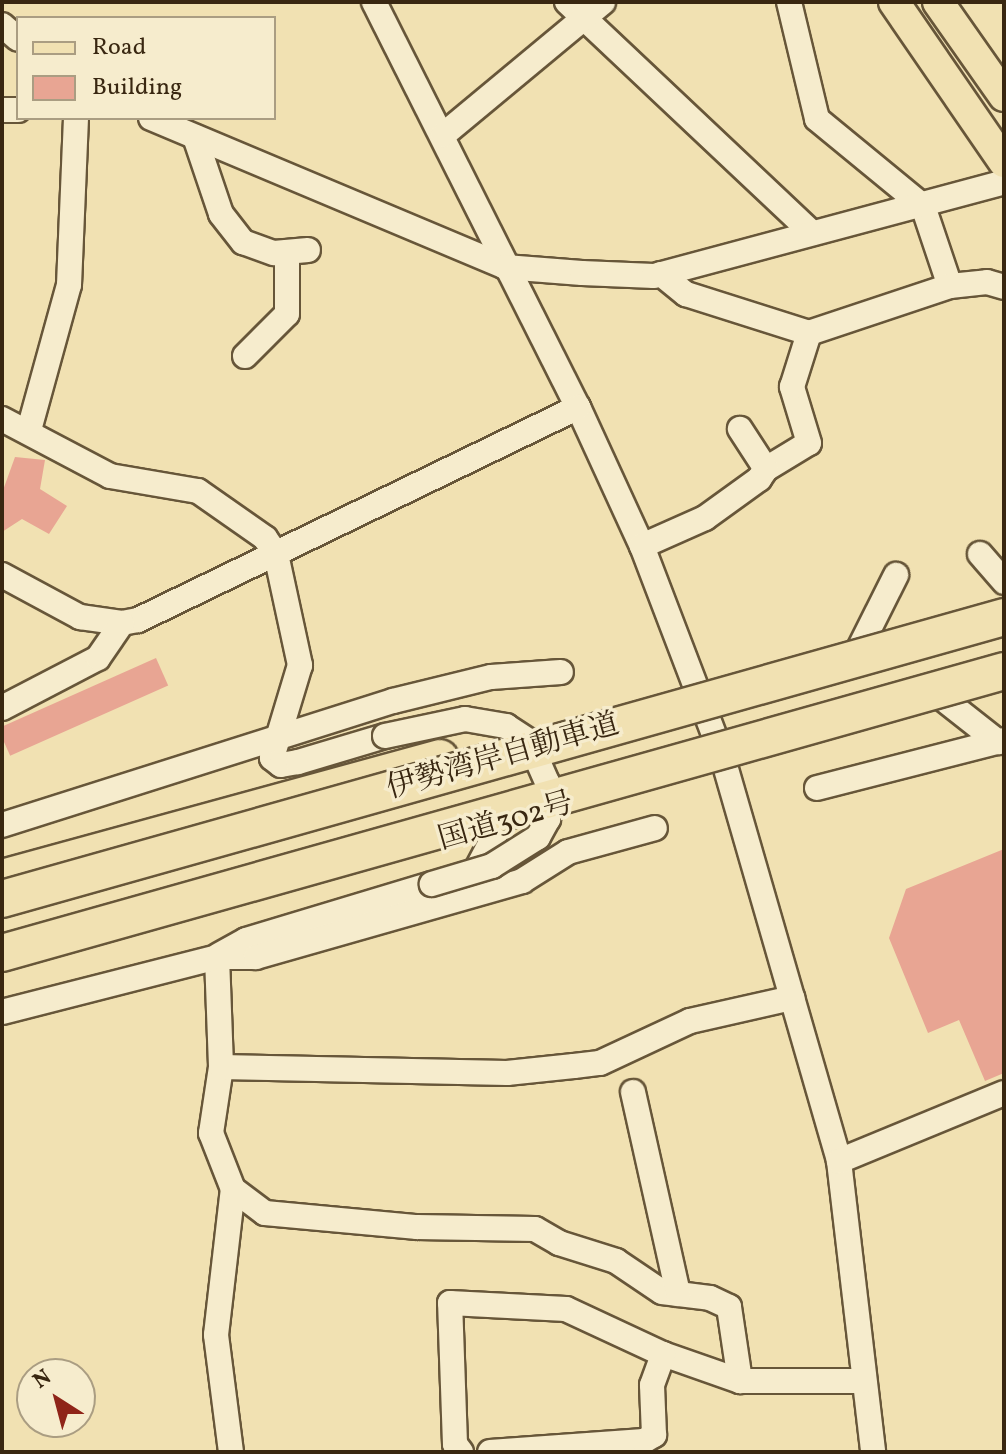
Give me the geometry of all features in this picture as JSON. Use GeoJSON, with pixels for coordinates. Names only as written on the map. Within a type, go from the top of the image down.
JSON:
{"type":"FeatureCollection","features":[{"type":"Feature","properties":{"kind":"highway"},"geometry":{"type":"LineString","coordinates":[[2,878],[439,758],[1004,610]]}},
{"type":"Feature","properties":{"kind":"highway","name":"伊勢湾岸自動車道"},"geometry":{"type":"LineString","coordinates":[[2,899],[1004,617]]}},
{"type":"Feature","properties":{"kind":"highway","name":"伊勢湾岸自動車道"},"geometry":{"type":"LineString","coordinates":[[2,952],[1004,672]]}},
{"type":"Feature","properties":{"kind":"highway","name":"国道302号"},"geometry":{"type":"LineString","coordinates":[[2,952],[499,827],[722,755],[1004,672]]}},
{"type":"Feature","properties":{"kind":"main road"},"geometry":{"type":"LineString","coordinates":[[894,2],[1004,162]]}},
{"type":"Feature","properties":{"kind":"main road"},"geometry":{"type":"LineString","coordinates":[[943,3],[1004,96]]}},
{"type":"Feature","properties":{"kind":"street"},"geometry":{"type":"LineString","coordinates":[[374,2],[578,407],[642,546],[722,755],[839,1161],[873,1452]]}},
{"type":"Feature","properties":{"kind":"street"},"geometry":{"type":"LineString","coordinates":[[789,2],[817,119],[923,206],[950,286]]}},
{"type":"Feature","properties":{"kind":"street"},"geometry":{"type":"LineString","coordinates":[[443,135],[585,7],[812,233]]}},
{"type":"Feature","properties":{"kind":"street"},"geometry":{"type":"LineString","coordinates":[[29,430],[69,285],[76,120]]}},
{"type":"Feature","properties":{"kind":"street"},"geometry":{"type":"LineString","coordinates":[[156,120],[505,267],[661,274],[1004,182]]}},
{"type":"Feature","properties":{"kind":"street"},"geometry":{"type":"LineString","coordinates":[[195,137],[221,214],[243,242],[298,251],[287,314],[245,356]]}},
{"type":"Feature","properties":{"kind":"street"},"geometry":{"type":"LineString","coordinates":[[661,274],[686,294],[809,333],[950,286],[987,282],[1004,287]]}},
{"type":"Feature","properties":{"kind":"street"},"geometry":{"type":"LineString","coordinates":[[642,546],[705,518],[766,469],[809,443],[792,387],[809,333]]}},
{"type":"Feature","properties":{"kind":"street"},"geometry":{"type":"LineString","coordinates":[[2,575],[80,617],[122,623],[182,602],[578,407]]}},
{"type":"Feature","properties":{"kind":"street"},"geometry":{"type":"LineString","coordinates":[[2,419],[29,430],[110,476],[198,491],[265,538],[276,554],[300,665],[275,740],[272,758],[281,765],[385,736],[465,719],[506,726],[529,741],[547,782],[548,819],[538,837],[492,866],[246,940],[217,957]]}},
{"type":"Feature","properties":{"kind":"street"},"geometry":{"type":"LineString","coordinates":[[740,429],[766,469]]}},
{"type":"Feature","properties":{"kind":"street"},"geometry":{"type":"LineString","coordinates":[[980,554],[1004,582]]}},
{"type":"Feature","properties":{"kind":"street"},"geometry":{"type":"LineString","coordinates":[[859,649],[896,575]]}},
{"type":"Feature","properties":{"kind":"street"},"geometry":{"type":"LineString","coordinates":[[2,708],[98,658],[122,623]]}},
{"type":"Feature","properties":{"kind":"street"},"geometry":{"type":"LineString","coordinates":[[2,825],[393,701],[491,677],[561,672]]}},
{"type":"Feature","properties":{"kind":"street"},"geometry":{"type":"LineString","coordinates":[[937,694],[1001,741]]}},
{"type":"Feature","properties":{"kind":"street"},"geometry":{"type":"LineString","coordinates":[[393,701],[439,758]]}},
{"type":"Feature","properties":{"kind":"street"},"geometry":{"type":"LineString","coordinates":[[817,788],[1001,741]]}},
{"type":"Feature","properties":{"kind":"street"},"geometry":{"type":"LineString","coordinates":[[462,898],[499,827]]}},
{"type":"Feature","properties":{"kind":"street"},"geometry":{"type":"LineString","coordinates":[[2,1012],[217,957],[256,957],[522,881],[568,852],[655,828]]}},
{"type":"Feature","properties":{"kind":"street"},"geometry":{"type":"LineString","coordinates":[[217,957],[221,1067],[211,1133],[233,1189],[216,1335],[231,1452]]}},
{"type":"Feature","properties":{"kind":"street"},"geometry":{"type":"LineString","coordinates":[[221,1067],[507,1073],[600,1063],[690,1021],[792,998]]}},
{"type":"Feature","properties":{"kind":"street"},"geometry":{"type":"LineString","coordinates":[[633,1092],[678,1294]]}},
{"type":"Feature","properties":{"kind":"street"},"geometry":{"type":"LineString","coordinates":[[839,1161],[1004,1093]]}},
{"type":"Feature","properties":{"kind":"street"},"geometry":{"type":"LineString","coordinates":[[233,1189],[265,1213],[417,1227],[535,1229],[559,1243],[616,1261],[662,1292],[729,1307],[740,1381]]}},
{"type":"Feature","properties":{"kind":"street"},"geometry":{"type":"LineString","coordinates":[[461,1452],[455,1444],[450,1303],[566,1309],[663,1354],[740,1381],[863,1381]]}},
{"type":"Feature","properties":{"kind":"street"},"geometry":{"type":"LineString","coordinates":[[490,1452],[644,1441],[654,1435],[652,1385],[663,1354]]}},
{"type":"Feature","properties":{"kind":"building"},"geometry":{"type":"Polygon","coordinates":[[[15,457],[45,460],[40,489],[67,506],[49,534],[22,519],[2,532],[2,493],[15,457]]]}},
{"type":"Feature","properties":{"kind":"building"},"geometry":{"type":"Polygon","coordinates":[[[156,658],[168,685],[10,756],[2,737],[2,727],[156,658]]]}},
{"type":"Feature","properties":{"kind":"building"},"geometry":{"type":"Polygon","coordinates":[[[1004,849],[1004,1073],[985,1081],[959,1020],[928,1033],[889,938],[906,889],[1004,849]]]}}]}
